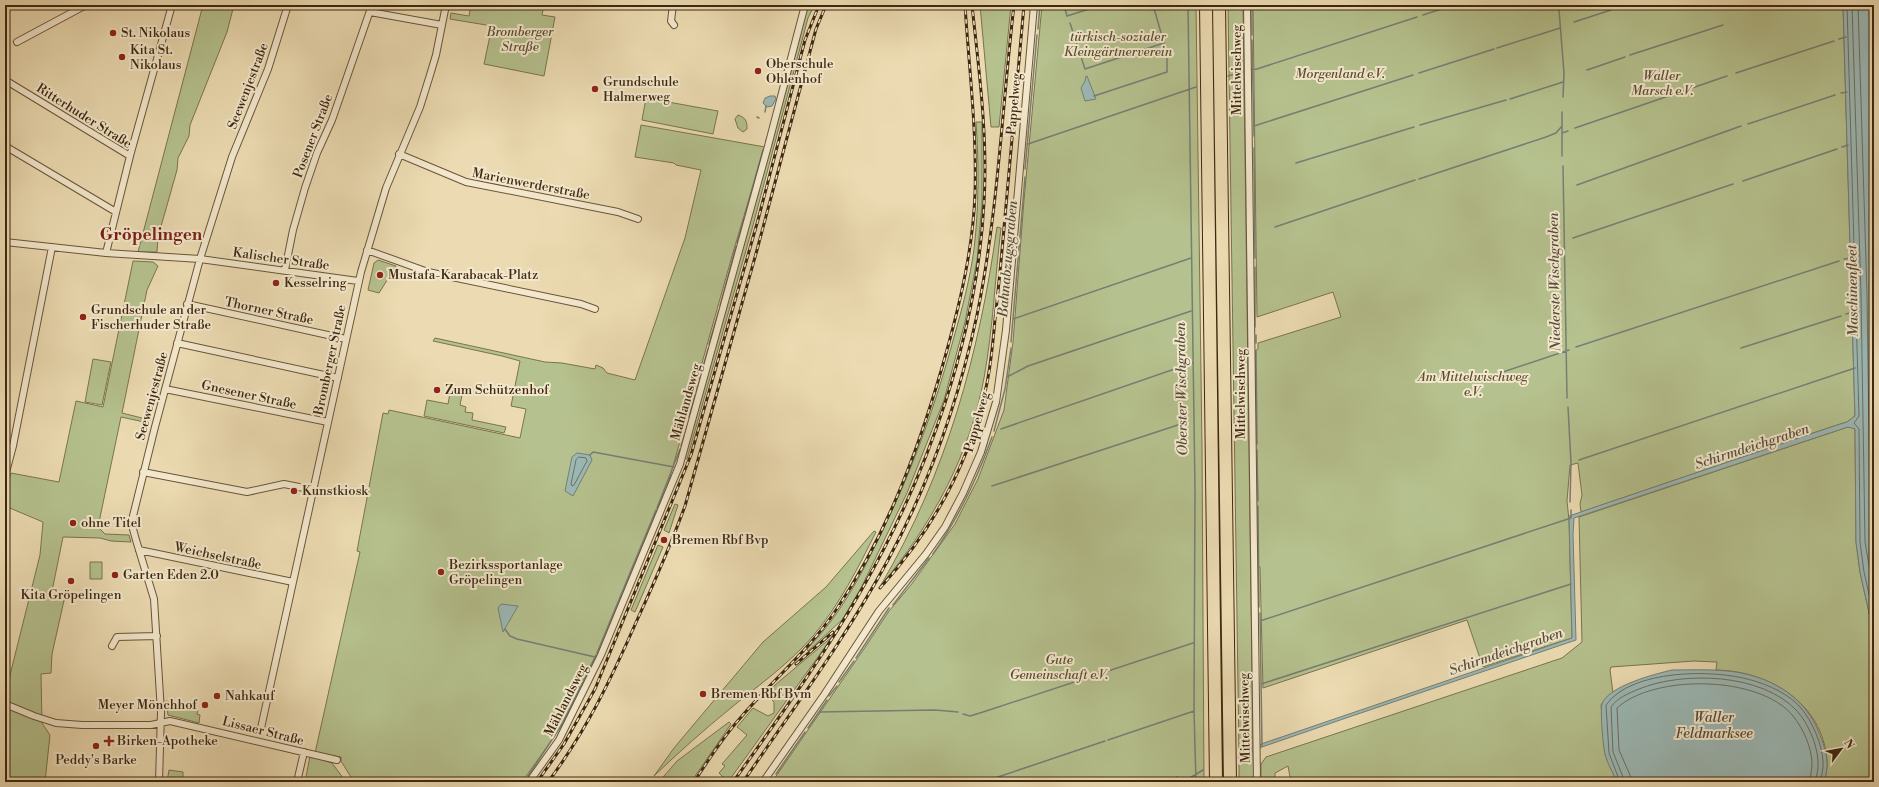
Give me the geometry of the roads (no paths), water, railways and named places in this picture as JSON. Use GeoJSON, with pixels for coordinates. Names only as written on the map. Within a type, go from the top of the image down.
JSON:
{"type":"FeatureCollection","features":[{"type":"Feature","properties":{"kind":"highway"},"geometry":{"type":"LineString","coordinates":[[1206,5],[1216,782]]}},
{"type":"Feature","properties":{"kind":"highway"},"geometry":{"type":"LineString","coordinates":[[1219,5],[1230,782]]}},
{"type":"Feature","properties":{"kind":"highway"},"geometry":{"type":"LineString","coordinates":[[1212,782],[1216,769]]}},
{"type":"Feature","properties":{"kind":"street"},"geometry":{"type":"LineString","coordinates":[[17,42],[86,5]]}},
{"type":"Feature","properties":{"kind":"street"},"geometry":{"type":"LineString","coordinates":[[130,156],[172,5]]}},
{"type":"Feature","properties":{"kind":"street","name":"Seewenjestraße"},"geometry":{"type":"LineString","coordinates":[[159,782],[161,723],[154,598],[133,529],[133,516],[143,472],[200,259],[232,157],[268,69],[288,5]]}},
{"type":"Feature","properties":{"kind":"street","name":"Posener Straße"},"geometry":{"type":"LineString","coordinates":[[285,270],[293,230],[305,188],[317,153],[332,120],[372,5]]}},
{"type":"Feature","properties":{"kind":"street","name":"Bromberger Straße"},"geometry":{"type":"LineString","coordinates":[[261,728],[314,490],[358,281],[386,188],[420,105],[436,55],[446,5]]}},
{"type":"Feature","properties":{"kind":"street"},"geometry":{"type":"LineString","coordinates":[[673,5],[671,21],[674,25]]}},
{"type":"Feature","properties":{"kind":"street","name":"Mählandsweg"},"geometry":{"type":"LineString","coordinates":[[529,782],[559,740],[601,655],[680,464],[768,146],[805,5]]}},
{"type":"Feature","properties":{"kind":"street","name":"Pappelweg"},"geometry":{"type":"LineString","coordinates":[[763,782],[824,695],[879,611],[926,554],[945,527],[963,493],[981,452],[996,402],[1005,345],[1034,5]]}},
{"type":"Feature","properties":{"kind":"street","name":"Mittelwischweg"},"geometry":{"type":"LineString","coordinates":[[1247,5],[1257,782]]}},
{"type":"Feature","properties":{"kind":"street"},"geometry":{"type":"LineString","coordinates":[[370,12],[442,25]]}},
{"type":"Feature","properties":{"kind":"street","name":"Ritterhuder Straße"},"geometry":{"type":"LineString","coordinates":[[5,80],[130,156],[106,253]]}},
{"type":"Feature","properties":{"kind":"street"},"geometry":{"type":"LineString","coordinates":[[5,146],[116,212]]}},
{"type":"Feature","properties":{"kind":"street","name":"Marienwerderstraße"},"geometry":{"type":"LineString","coordinates":[[399,154],[466,182],[618,212],[638,219]]}},
{"type":"Feature","properties":{"kind":"street","name":"Kalischer Straße"},"geometry":{"type":"LineString","coordinates":[[5,242],[106,253],[200,259],[358,281]]}},
{"type":"Feature","properties":{"kind":"street"},"geometry":{"type":"LineString","coordinates":[[5,476],[13,446],[52,247]]}},
{"type":"Feature","properties":{"kind":"street"},"geometry":{"type":"LineString","coordinates":[[367,250],[428,272],[581,304],[595,309]]}},
{"type":"Feature","properties":{"kind":"street","name":"Thorner Straße"},"geometry":{"type":"LineString","coordinates":[[187,304],[346,339]]}},
{"type":"Feature","properties":{"kind":"street"},"geometry":{"type":"LineString","coordinates":[[177,343],[338,378]]}},
{"type":"Feature","properties":{"kind":"street","name":"Gnesener Straße"},"geometry":{"type":"LineString","coordinates":[[165,389],[328,422]]}},
{"type":"Feature","properties":{"kind":"street"},"geometry":{"type":"LineString","coordinates":[[143,472],[246,492],[284,484],[314,490]]}},
{"type":"Feature","properties":{"kind":"street","name":"Weichselstraße"},"geometry":{"type":"LineString","coordinates":[[139,550],[293,582]]}},
{"type":"Feature","properties":{"kind":"street"},"geometry":{"type":"LineString","coordinates":[[112,646],[117,637],[157,636]]}},
{"type":"Feature","properties":{"kind":"street","name":"Lissaer Straße"},"geometry":{"type":"LineString","coordinates":[[5,704],[56,723],[151,726],[170,720],[336,760]]}},
{"type":"Feature","properties":{"kind":"street"},"geometry":{"type":"LineString","coordinates":[[297,782],[304,752]]}},
{"type":"Feature","properties":{"kind":"water","name":"Maschinenfleet"},"geometry":{"type":"Polygon","coordinates":[[[1843,5],[1873,5],[1874,635],[1860,572],[1856,542],[1855,429],[1848,427],[1574,518],[1573,534],[1576,640],[1259,748],[1239,757],[1239,754],[1264,743],[1572,638],[1569,516],[1847,422],[1855,416],[1843,5]]]}},
{"type":"Feature","properties":{"kind":"water"},"geometry":{"type":"Polygon","coordinates":[[[1086,76],[1096,99],[1085,101],[1081,88],[1086,76]]]}},
{"type":"Feature","properties":{"kind":"water"},"geometry":{"type":"Polygon","coordinates":[[[775,96],[776,99],[772,106],[767,107],[763,103],[765,98],[775,96]]]}},
{"type":"Feature","properties":{"kind":"water"},"geometry":{"type":"Polygon","coordinates":[[[577,453],[590,455],[592,460],[573,496],[565,491],[572,457],[577,453]]]}},
{"type":"Feature","properties":{"kind":"water"},"geometry":{"type":"Polygon","coordinates":[[[501,604],[518,606],[503,632],[498,608],[501,604]]]}},
{"type":"Feature","properties":{"kind":"water","name":"Waller Feldmarksee"},"geometry":{"type":"Polygon","coordinates":[[[1672,670],[1713,670],[1741,673],[1767,681],[1790,694],[1809,714],[1816,726],[1826,752],[1827,766],[1825,782],[1617,782],[1607,761],[1604,750],[1602,704],[1606,698],[1622,686],[1655,674],[1672,670]]]}},
{"type":"Feature","properties":{"kind":"waterway","name":"Bahnabzugsgraben"},"geometry":{"type":"LineString","coordinates":[[1038,29],[1040,5]]}},
{"type":"Feature","properties":{"kind":"waterway"},"geometry":{"type":"LineString","coordinates":[[1064,5],[1067,16],[1102,5]]}},
{"type":"Feature","properties":{"kind":"waterway"},"geometry":{"type":"LineString","coordinates":[[1070,23],[1085,69],[1164,43],[1153,5]]}},
{"type":"Feature","properties":{"kind":"waterway","name":"Oberster Wischgraben"},"geometry":{"type":"LineString","coordinates":[[1188,5],[1195,490],[1194,711],[1196,782]]}},
{"type":"Feature","properties":{"kind":"waterway"},"geometry":{"type":"LineString","coordinates":[[1252,5],[1252,35]]}},
{"type":"Feature","properties":{"kind":"waterway"},"geometry":{"type":"LineString","coordinates":[[1423,15],[1454,5]]}},
{"type":"Feature","properties":{"kind":"waterway"},"geometry":{"type":"LineString","coordinates":[[1613,9],[1625,5]]}},
{"type":"Feature","properties":{"kind":"waterway","name":"Niederste Wischgraben"},"geometry":{"type":"LineString","coordinates":[[1559,10],[1564,73],[1563,97]]}},
{"type":"Feature","properties":{"kind":"waterway"},"geometry":{"type":"LineString","coordinates":[[1574,22],[1611,10]]}},
{"type":"Feature","properties":{"kind":"waterway"},"geometry":{"type":"LineString","coordinates":[[1250,70],[1417,17]]}},
{"type":"Feature","properties":{"kind":"waterway"},"geometry":{"type":"LineString","coordinates":[[1630,55],[1723,25]]}},
{"type":"Feature","properties":{"kind":"waterway"},"geometry":{"type":"LineString","coordinates":[[1497,48],[1560,28]]}},
{"type":"Feature","properties":{"kind":"waterway","name":"Bahnabzugsgraben"},"geometry":{"type":"LineString","coordinates":[[1025,169],[1037,35]]}},
{"type":"Feature","properties":{"kind":"waterway"},"geometry":{"type":"LineString","coordinates":[[1839,39],[1846,37]]}},
{"type":"Feature","properties":{"kind":"waterway"},"geometry":{"type":"LineString","coordinates":[[1252,40],[1254,136]]}},
{"type":"Feature","properties":{"kind":"waterway"},"geometry":{"type":"LineString","coordinates":[[1736,73],[1834,41]]}},
{"type":"Feature","properties":{"kind":"waterway"},"geometry":{"type":"LineString","coordinates":[[1094,96],[1167,72],[1167,49]]}},
{"type":"Feature","properties":{"kind":"waterway"},"geometry":{"type":"LineString","coordinates":[[1419,73],[1494,49]]}},
{"type":"Feature","properties":{"kind":"waterway"},"geometry":{"type":"LineString","coordinates":[[1587,70],[1625,57]]}},
{"type":"Feature","properties":{"kind":"waterway"},"geometry":{"type":"LineString","coordinates":[[1228,76],[1245,71]]}},
{"type":"Feature","properties":{"kind":"waterway"},"geometry":{"type":"LineString","coordinates":[[1254,126],[1413,75]]}},
{"type":"Feature","properties":{"kind":"waterway"},"geometry":{"type":"LineString","coordinates":[[1575,128],[1727,76]]}},
{"type":"Feature","properties":{"kind":"waterway"},"geometry":{"type":"LineString","coordinates":[[1510,99],[1563,82]]}},
{"type":"Feature","properties":{"kind":"waterway"},"geometry":{"type":"LineString","coordinates":[[1028,144],[1196,87]]}},
{"type":"Feature","properties":{"kind":"waterway"},"geometry":{"type":"LineString","coordinates":[[1841,93],[1847,92]]}},
{"type":"Feature","properties":{"kind":"waterway"},"geometry":{"type":"LineString","coordinates":[[1748,124],[1835,95]]}},
{"type":"Feature","properties":{"kind":"waterway"},"geometry":{"type":"LineString","coordinates":[[1420,125],[1506,100]]}},
{"type":"Feature","properties":{"kind":"waterway"},"geometry":{"type":"LineString","coordinates":[[765,112],[766,106]]}},
{"type":"Feature","properties":{"kind":"waterway","name":"Niederste Wischgraben"},"geometry":{"type":"LineString","coordinates":[[1562,112],[1562,156]]}},
{"type":"Feature","properties":{"kind":"waterway"},"geometry":{"type":"LineString","coordinates":[[1419,179],[1546,137],[1556,133],[1562,126]]}},
{"type":"Feature","properties":{"kind":"waterway"},"geometry":{"type":"LineString","coordinates":[[1577,185],[1741,126]]}},
{"type":"Feature","properties":{"kind":"waterway"},"geometry":{"type":"LineString","coordinates":[[1296,163],[1414,127]]}},
{"type":"Feature","properties":{"kind":"waterway","name":"Niederste Wischgraben"},"geometry":{"type":"LineString","coordinates":[[1562,133],[1568,131]]}},
{"type":"Feature","properties":{"kind":"waterway"},"geometry":{"type":"LineString","coordinates":[[766,141],[768,135]]}},
{"type":"Feature","properties":{"kind":"waterway"},"geometry":{"type":"LineString","coordinates":[[1842,147],[1848,145]]}},
{"type":"Feature","properties":{"kind":"waterway"},"geometry":{"type":"LineString","coordinates":[[1254,148],[1255,258]]}},
{"type":"Feature","properties":{"kind":"waterway"},"geometry":{"type":"LineString","coordinates":[[1743,181],[1837,149]]}},
{"type":"Feature","properties":{"kind":"waterway"},"geometry":{"type":"LineString","coordinates":[[745,214],[763,150]]}},
{"type":"Feature","properties":{"kind":"waterway","name":"Niederste Wischgraben"},"geometry":{"type":"LineString","coordinates":[[1563,166],[1567,398]]}},
{"type":"Feature","properties":{"kind":"waterway","name":"Bahnabzugsgraben"},"geometry":{"type":"LineString","coordinates":[[1011,342],[1025,177]]}},
{"type":"Feature","properties":{"kind":"waterway"},"geometry":{"type":"LineString","coordinates":[[1275,227],[1415,180]]}},
{"type":"Feature","properties":{"kind":"waterway"},"geometry":{"type":"LineString","coordinates":[[1573,238],[1733,184]]}},
{"type":"Feature","properties":{"kind":"waterway"},"geometry":{"type":"LineString","coordinates":[[737,243],[744,217]]}},
{"type":"Feature","properties":{"kind":"waterway"},"geometry":{"type":"LineString","coordinates":[[720,306],[736,246]]}},
{"type":"Feature","properties":{"kind":"waterway"},"geometry":{"type":"LineString","coordinates":[[1013,319],[1191,258]]}},
{"type":"Feature","properties":{"kind":"waterway","name":"Maschinenfleet"},"geometry":{"type":"LineString","coordinates":[[1844,259],[1852,258]]}},
{"type":"Feature","properties":{"kind":"waterway","name":"Maschinenfleet"},"geometry":{"type":"LineString","coordinates":[[1576,347],[1839,261]]}},
{"type":"Feature","properties":{"kind":"waterway"},"geometry":{"type":"LineString","coordinates":[[1255,267],[1255,327]]}},
{"type":"Feature","properties":{"kind":"waterway"},"geometry":{"type":"LineString","coordinates":[[709,344],[719,310]]}},
{"type":"Feature","properties":{"kind":"waterway"},"geometry":{"type":"LineString","coordinates":[[1007,377],[1028,366],[1191,311]]}},
{"type":"Feature","properties":{"kind":"waterway","name":"Maschinenfleet"},"geometry":{"type":"LineString","coordinates":[[1846,314],[1854,312]]}},
{"type":"Feature","properties":{"kind":"waterway","name":"Maschinenfleet"},"geometry":{"type":"LineString","coordinates":[[1741,348],[1841,316]]}},
{"type":"Feature","properties":{"kind":"waterway"},"geometry":{"type":"LineString","coordinates":[[1256,335],[1256,343]]}},
{"type":"Feature","properties":{"kind":"waterway","name":"Bahnabzugsgraben"},"geometry":{"type":"LineString","coordinates":[[994,431],[1005,389],[1011,348]]}},
{"type":"Feature","properties":{"kind":"waterway"},"geometry":{"type":"LineString","coordinates":[[696,392],[708,349]]}},
{"type":"Feature","properties":{"kind":"waterway"},"geometry":{"type":"LineString","coordinates":[[1485,378],[1569,350]]}},
{"type":"Feature","properties":{"kind":"waterway"},"geometry":{"type":"LineString","coordinates":[[1256,351],[1257,444]]}},
{"type":"Feature","properties":{"kind":"waterway"},"geometry":{"type":"LineString","coordinates":[[1001,429],[1192,363]]}},
{"type":"Feature","properties":{"kind":"waterway"},"geometry":{"type":"LineString","coordinates":[[1579,460],[1855,368]]}},
{"type":"Feature","properties":{"kind":"waterway"},"geometry":{"type":"LineString","coordinates":[[689,417],[695,395]]}},
{"type":"Feature","properties":{"kind":"waterway","name":"Niederste Wischgraben"},"geometry":{"type":"LineString","coordinates":[[1568,407],[1571,463],[1570,502]]}},
{"type":"Feature","properties":{"kind":"waterway"},"geometry":{"type":"LineString","coordinates":[[992,486],[1187,422]]}},
{"type":"Feature","properties":{"kind":"waterway"},"geometry":{"type":"LineString","coordinates":[[681,446],[688,424]]}},
{"type":"Feature","properties":{"kind":"waterway","name":"Bahnabzugsgraben"},"geometry":{"type":"LineString","coordinates":[[933,554],[967,497],[992,437]]}},
{"type":"Feature","properties":{"kind":"waterway"},"geometry":{"type":"LineString","coordinates":[[657,508],[680,449]]}},
{"type":"Feature","properties":{"kind":"waterway"},"geometry":{"type":"LineString","coordinates":[[1257,450],[1258,501]]}},
{"type":"Feature","properties":{"kind":"waterway"},"geometry":{"type":"LineString","coordinates":[[590,455],[593,452],[674,467]]}},
{"type":"Feature","properties":{"kind":"waterway"},"geometry":{"type":"LineString","coordinates":[[1258,506],[1259,607]]}},
{"type":"Feature","properties":{"kind":"waterway"},"geometry":{"type":"LineString","coordinates":[[597,653],[656,510]]}},
{"type":"Feature","properties":{"kind":"waterway"},"geometry":{"type":"LineString","coordinates":[[1260,621],[1571,518],[1571,510]]}},
{"type":"Feature","properties":{"kind":"waterway","name":"Bahnabzugsgraben"},"geometry":{"type":"LineString","coordinates":[[893,605],[929,558]]}},
{"type":"Feature","properties":{"kind":"waterway"},"geometry":{"type":"LineString","coordinates":[[1261,684],[1571,584]]}},
{"type":"Feature","properties":{"kind":"waterway","name":"Bahnabzugsgraben"},"geometry":{"type":"LineString","coordinates":[[856,658],[889,608]]}},
{"type":"Feature","properties":{"kind":"waterway"},"geometry":{"type":"LineString","coordinates":[[1260,613],[1262,746]]}},
{"type":"Feature","properties":{"kind":"waterway"},"geometry":{"type":"LineString","coordinates":[[505,629],[510,636],[517,639],[595,657]]}},
{"type":"Feature","properties":{"kind":"waterway"},"geometry":{"type":"LineString","coordinates":[[963,714],[970,716],[980,713],[1193,643]]}},
{"type":"Feature","properties":{"kind":"waterway"},"geometry":{"type":"LineString","coordinates":[[528,776],[561,726],[596,655]]}},
{"type":"Feature","properties":{"kind":"waterway","name":"Bahnabzugsgraben"},"geometry":{"type":"LineString","coordinates":[[839,682],[854,661]]}},
{"type":"Feature","properties":{"kind":"waterway","name":"Bahnabzugsgraben"},"geometry":{"type":"LineString","coordinates":[[829,696],[837,686]]}},
{"type":"Feature","properties":{"kind":"waterway","name":"Bahnabzugsgraben"},"geometry":{"type":"LineString","coordinates":[[808,728],[827,700]]}},
{"type":"Feature","properties":{"kind":"waterway"},"geometry":{"type":"LineString","coordinates":[[819,712],[935,710],[958,712]]}},
{"type":"Feature","properties":{"kind":"waterway"},"geometry":{"type":"LineString","coordinates":[[1108,740],[1194,711]]}},
{"type":"Feature","properties":{"kind":"waterway","name":"Bahnabzugsgraben"},"geometry":{"type":"LineString","coordinates":[[776,774],[805,732]]}},
{"type":"Feature","properties":{"kind":"waterway"},"geometry":{"type":"LineString","coordinates":[[983,782],[1105,741]]}},
{"type":"Feature","properties":{"kind":"waterway","name":"Oberster Wischgraben"},"geometry":{"type":"LineString","coordinates":[[1183,782],[1203,770]]}},
{"type":"Feature","properties":{"kind":"waterway","name":"Schirmdeichgraben"},"geometry":{"type":"LineString","coordinates":[[1164,782],[1177,777],[1181,782]]}},
{"type":"Feature","properties":{"kind":"waterway","name":"Bahnabzugsgraben"},"geometry":{"type":"LineString","coordinates":[[770,782],[773,778]]}},
{"type":"Feature","properties":{"kind":"railway"},"geometry":{"type":"LineString","coordinates":[[537,782],[564,744],[595,689],[691,455],[758,220],[805,40],[819,5]]}},
{"type":"Feature","properties":{"kind":"railway"},"geometry":{"type":"LineString","coordinates":[[548,782],[575,743],[598,703],[657,576],[685,506],[757,250],[816,29],[826,5]]}},
{"type":"Feature","properties":{"kind":"railway"},"geometry":{"type":"LineString","coordinates":[[694,782],[735,724],[815,638],[836,610],[855,580],[888,517],[927,418],[952,331],[966,273],[974,214],[975,147],[965,5]]}},
{"type":"Feature","properties":{"kind":"railway"},"geometry":{"type":"LineString","coordinates":[[733,782],[784,711],[832,639],[862,589],[886,545],[908,499],[928,451],[945,403],[960,353],[971,303],[979,253],[984,203],[984,129],[972,5]]}},
{"type":"Feature","properties":{"kind":"railway"},"geometry":{"type":"LineString","coordinates":[[743,782],[837,645],[872,589],[917,501],[952,409],[970,347],[990,238],[1014,5]]}},
{"type":"Feature","properties":{"kind":"railway"},"geometry":{"type":"LineString","coordinates":[[880,588],[916,544],[945,497],[969,446],[985,392],[993,346],[1024,5]]}},
{"type":"Feature","properties":{"kind":"railway"},"geometry":{"type":"LineString","coordinates":[[796,664],[833,632]]}},
{"type":"Feature","properties":{"kind":"place","name":"St. Nikolaus"},"geometry":{"type":"Point","coordinates":[113,33]}},
{"type":"Feature","properties":{"kind":"place","name":"Kita St. Nikolaus"},"geometry":{"type":"Point","coordinates":[122,57]}},
{"type":"Feature","properties":{"kind":"place","name":"Oberschule Ohlenhof"},"geometry":{"type":"Point","coordinates":[758,71]}},
{"type":"Feature","properties":{"kind":"place","name":"Grundschule Halmerweg"},"geometry":{"type":"Point","coordinates":[595,89]}},
{"type":"Feature","properties":{"kind":"place","name":"Mustafa-Karabacak-Platz"},"geometry":{"type":"Point","coordinates":[380,275]}},
{"type":"Feature","properties":{"kind":"place","name":"Kesselring"},"geometry":{"type":"Point","coordinates":[276,283]}},
{"type":"Feature","properties":{"kind":"place","name":"Grundschule an der Fischerhuder Straße"},"geometry":{"type":"Point","coordinates":[83,317]}},
{"type":"Feature","properties":{"kind":"place","name":"Zum Schützenhof"},"geometry":{"type":"Point","coordinates":[437,390]}},
{"type":"Feature","properties":{"kind":"place","name":"Kunstkiosk"},"geometry":{"type":"Point","coordinates":[294,491]}},
{"type":"Feature","properties":{"kind":"place","name":"ohne Titel"},"geometry":{"type":"Point","coordinates":[73,523]}},
{"type":"Feature","properties":{"kind":"place","name":"Bremen Rbf Bvp"},"geometry":{"type":"Point","coordinates":[664,540]}},
{"type":"Feature","properties":{"kind":"place","name":"Bezirkssportanlage Gröpelingen"},"geometry":{"type":"Point","coordinates":[441,572]}},
{"type":"Feature","properties":{"kind":"place","name":"Garten Eden 2.0"},"geometry":{"type":"Point","coordinates":[115,575]}},
{"type":"Feature","properties":{"kind":"place","name":"Kita Gröpelingen"},"geometry":{"type":"Point","coordinates":[71,581]}},
{"type":"Feature","properties":{"kind":"place","name":"Bremen Rbf Bvm"},"geometry":{"type":"Point","coordinates":[703,694]}},
{"type":"Feature","properties":{"kind":"place","name":"Nahkauf"},"geometry":{"type":"Point","coordinates":[217,696]}},
{"type":"Feature","properties":{"kind":"place","name":"Meyer Mönchhof"},"geometry":{"type":"Point","coordinates":[205,705]}},
{"type":"Feature","properties":{"kind":"place","name":"Birken-Apotheke"},"geometry":{"type":"Point","coordinates":[109,741]}},
{"type":"Feature","properties":{"kind":"place","name":"Peddy's Barke"},"geometry":{"type":"Point","coordinates":[96,746]}},
{"type":"Feature","properties":{"kind":"district","name":"Gröpelingen"},"geometry":{"type":"Point","coordinates":[151,235]}},
{"type":"Feature","properties":{"kind":"park label","name":"türkisch-sozialer Kleingärtnerverein"},"geometry":{"type":"Point","coordinates":[1118,44]}},
{"type":"Feature","properties":{"kind":"park label","name":"Morgenland e.V."},"geometry":{"type":"Point","coordinates":[1340,74]}},
{"type":"Feature","properties":{"kind":"park label","name":"Waller Marsch e.V."},"geometry":{"type":"Point","coordinates":[1662,84]}},
{"type":"Feature","properties":{"kind":"park label","name":"Am Mittelwischweg e.V."},"geometry":{"type":"Point","coordinates":[1473,384]}},
{"type":"Feature","properties":{"kind":"park label","name":"Gute Gemeinschaft e.V."},"geometry":{"type":"Point","coordinates":[1059,668]}}]}
